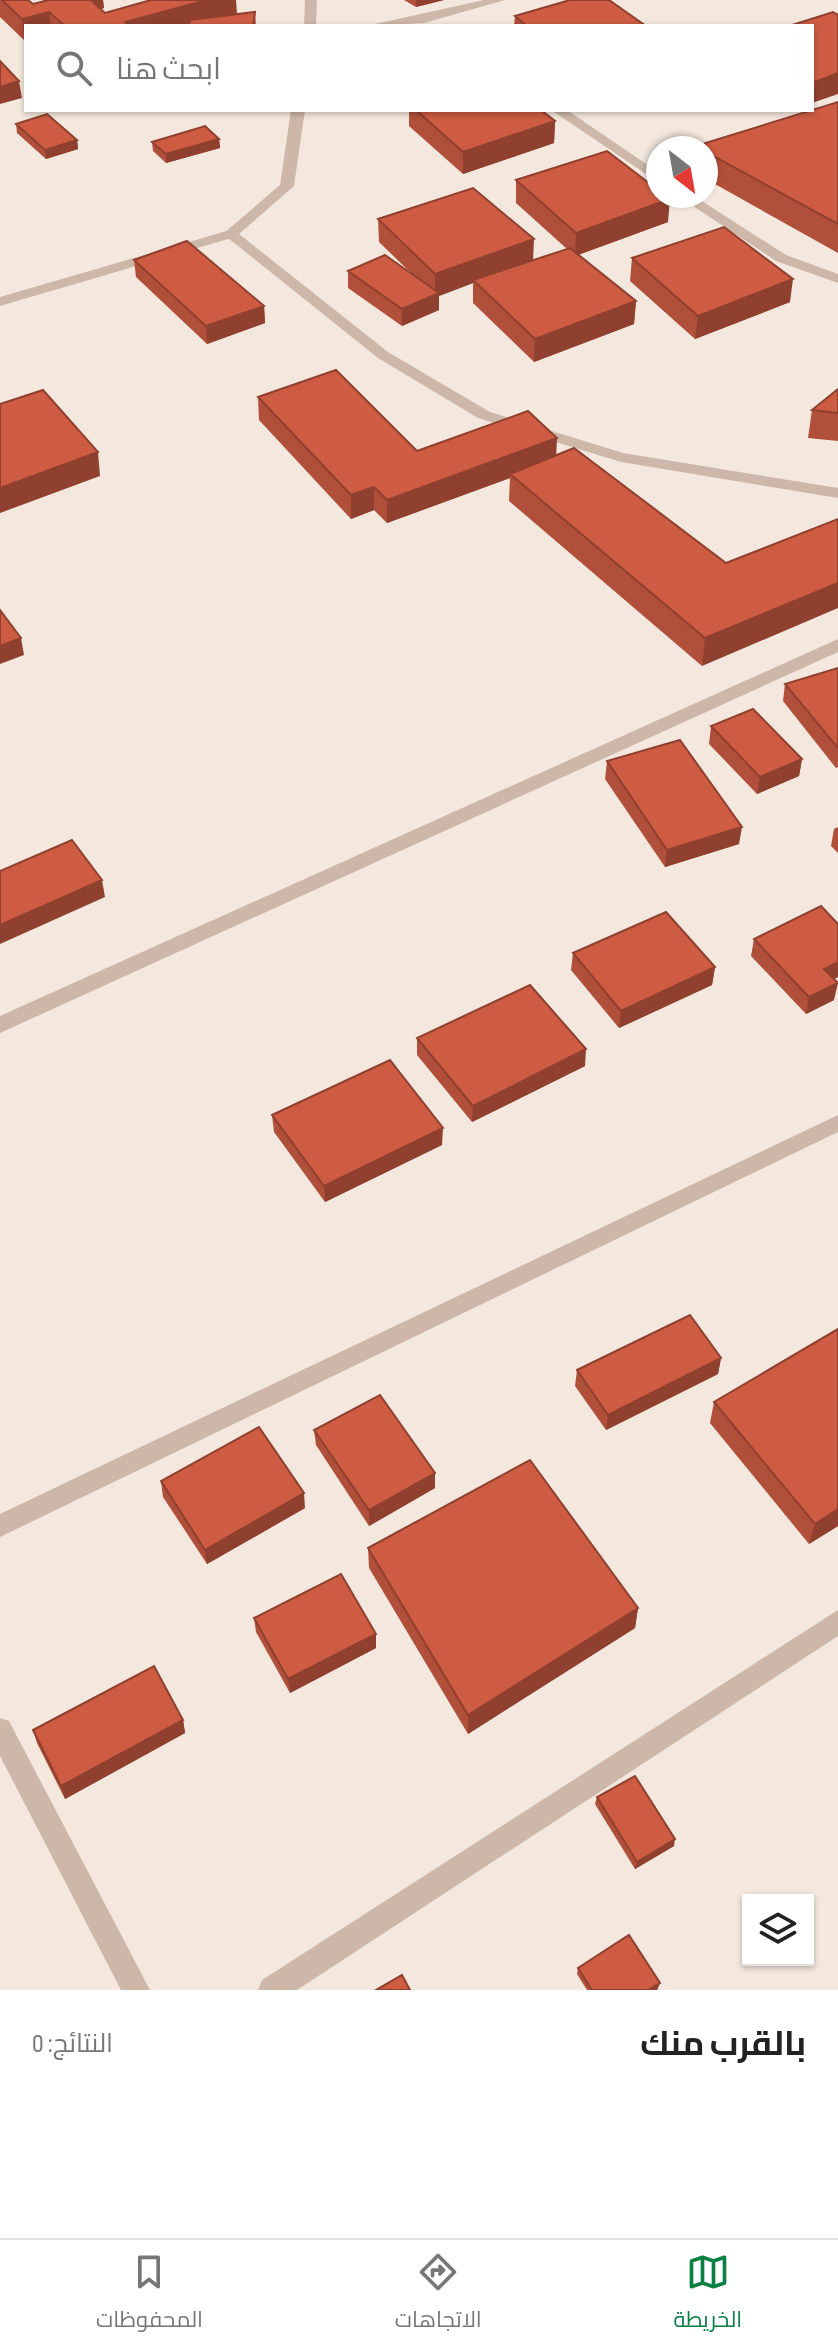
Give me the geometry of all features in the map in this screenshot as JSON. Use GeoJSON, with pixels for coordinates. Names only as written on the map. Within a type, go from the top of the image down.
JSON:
{"type":"FeatureCollection","features":[{"type":"Feature","properties":{"kind":"street"},"geometry":{"type":"LineString","coordinates":[[310,24],[311,0]]}},
{"type":"Feature","properties":{"kind":"street"},"geometry":{"type":"LineString","coordinates":[[400,24],[429,22],[499,0]]}},
{"type":"Feature","properties":{"kind":"street"},"geometry":{"type":"LineString","coordinates":[[0,302],[230,234],[287,186],[298,112]]}},
{"type":"Feature","properties":{"kind":"street"},"geometry":{"type":"LineString","coordinates":[[561,112],[646,167]]}},
{"type":"Feature","properties":{"kind":"street"},"geometry":{"type":"LineString","coordinates":[[704,208],[781,258],[838,279]]}},
{"type":"Feature","properties":{"kind":"street"},"geometry":{"type":"LineString","coordinates":[[230,234],[383,355],[484,415],[621,457],[838,493]]}},
{"type":"Feature","properties":{"kind":"street"},"geometry":{"type":"LineString","coordinates":[[0,1025],[838,645]]}},
{"type":"Feature","properties":{"kind":"street"},"geometry":{"type":"LineString","coordinates":[[0,1526],[838,1123]]}},
{"type":"Feature","properties":{"kind":"street"},"geometry":{"type":"LineString","coordinates":[[272,1990],[838,1622]]}},
{"type":"Feature","properties":{"kind":"street"},"geometry":{"type":"LineString","coordinates":[[0,1732],[136,1990]]}},
{"type":"Feature","properties":{"kind":"building"},"geometry":{"type":"Polygon","coordinates":[[[2,0],[28,0],[33,4],[49,0],[91,0],[105,13],[151,0],[207,0],[125,22],[127,24],[63,24],[49,12],[22,19],[2,0]]]}},
{"type":"Feature","properties":{"kind":"building"},"geometry":{"type":"Polygon","coordinates":[[[570,0],[609,0],[643,24],[525,24],[515,16],[570,0]]]}},
{"type":"Feature","properties":{"kind":"building"},"geometry":{"type":"Polygon","coordinates":[[[255,12],[253,24],[189,24],[190,20],[255,12]]]}},
{"type":"Feature","properties":{"kind":"building"},"geometry":{"type":"Polygon","coordinates":[[[833,12],[838,15],[838,73],[814,81],[814,24],[795,24],[833,12]]]}},
{"type":"Feature","properties":{"kind":"building"},"geometry":{"type":"Polygon","coordinates":[[[0,61],[19,81],[0,87],[0,61]]]}},
{"type":"Feature","properties":{"kind":"building"},"geometry":{"type":"Polygon","coordinates":[[[838,102],[838,224],[718,159],[718,139],[814,112],[838,102]]]}},
{"type":"Feature","properties":{"kind":"building"},"geometry":{"type":"Polygon","coordinates":[[[418,112],[544,112],[555,121],[463,152],[418,112]]]}},
{"type":"Feature","properties":{"kind":"building"},"geometry":{"type":"Polygon","coordinates":[[[47,114],[77,140],[45,150],[16,124],[47,114]]]}},
{"type":"Feature","properties":{"kind":"building"},"geometry":{"type":"Polygon","coordinates":[[[205,126],[219,139],[166,154],[152,142],[205,126]]]}},
{"type":"Feature","properties":{"kind":"building"},"geometry":{"type":"Polygon","coordinates":[[[607,151],[646,181],[646,208],[576,233],[516,180],[607,151]]]}},
{"type":"Feature","properties":{"kind":"building"},"geometry":{"type":"Polygon","coordinates":[[[473,188],[534,239],[435,274],[378,219],[473,188]]]}},
{"type":"Feature","properties":{"kind":"building"},"geometry":{"type":"Polygon","coordinates":[[[724,227],[793,279],[698,316],[632,258],[724,227]]]}},
{"type":"Feature","properties":{"kind":"building"},"geometry":{"type":"Polygon","coordinates":[[[187,241],[264,306],[206,326],[134,260],[187,241]]]}},
{"type":"Feature","properties":{"kind":"building"},"geometry":{"type":"Polygon","coordinates":[[[570,248],[636,301],[535,339],[473,280],[570,248]]]}},
{"type":"Feature","properties":{"kind":"building"},"geometry":{"type":"Polygon","coordinates":[[[385,255],[439,293],[402,309],[348,271],[385,255]]]}},
{"type":"Feature","properties":{"kind":"building"},"geometry":{"type":"Polygon","coordinates":[[[336,370],[417,451],[528,411],[557,438],[387,500],[374,487],[351,495],[258,397],[336,370]]]}},
{"type":"Feature","properties":{"kind":"building"},"geometry":{"type":"Polygon","coordinates":[[[838,389],[838,413],[812,410],[838,389]]]}},
{"type":"Feature","properties":{"kind":"building"},"geometry":{"type":"Polygon","coordinates":[[[43,390],[98,452],[0,488],[0,404],[43,390]]]}},
{"type":"Feature","properties":{"kind":"building"},"geometry":{"type":"Polygon","coordinates":[[[574,448],[726,563],[838,519],[838,583],[705,638],[510,474],[574,448]]]}},
{"type":"Feature","properties":{"kind":"building"},"geometry":{"type":"Polygon","coordinates":[[[0,610],[21,638],[0,646],[0,610]]]}},
{"type":"Feature","properties":{"kind":"building"},"geometry":{"type":"Polygon","coordinates":[[[838,668],[838,748],[785,684],[838,668]]]}},
{"type":"Feature","properties":{"kind":"building"},"geometry":{"type":"Polygon","coordinates":[[[753,709],[802,759],[760,777],[711,726],[753,709]]]}},
{"type":"Feature","properties":{"kind":"building"},"geometry":{"type":"Polygon","coordinates":[[[680,740],[742,827],[667,850],[607,761],[680,740]]]}},
{"type":"Feature","properties":{"kind":"building"},"geometry":{"type":"Polygon","coordinates":[[[72,840],[102,880],[0,925],[0,871],[72,840]]]}},
{"type":"Feature","properties":{"kind":"building"},"geometry":{"type":"Polygon","coordinates":[[[821,906],[838,924],[838,962],[824,969],[838,983],[809,997],[754,939],[821,906]]]}},
{"type":"Feature","properties":{"kind":"building"},"geometry":{"type":"Polygon","coordinates":[[[666,912],[715,967],[621,1011],[573,953],[666,912]]]}},
{"type":"Feature","properties":{"kind":"building"},"geometry":{"type":"Polygon","coordinates":[[[530,985],[586,1049],[473,1106],[417,1038],[530,985]]]}},
{"type":"Feature","properties":{"kind":"building"},"geometry":{"type":"Polygon","coordinates":[[[390,1060],[443,1128],[324,1186],[272,1115],[390,1060]]]}},
{"type":"Feature","properties":{"kind":"building"},"geometry":{"type":"Polygon","coordinates":[[[690,1315],[721,1358],[608,1415],[577,1370],[690,1315]]]}},
{"type":"Feature","properties":{"kind":"building"},"geometry":{"type":"Polygon","coordinates":[[[838,1329],[838,1509],[815,1524],[714,1402],[838,1329]]]}},
{"type":"Feature","properties":{"kind":"building"},"geometry":{"type":"Polygon","coordinates":[[[380,1395],[435,1473],[369,1510],[314,1430],[380,1395]]]}},
{"type":"Feature","properties":{"kind":"building"},"geometry":{"type":"Polygon","coordinates":[[[259,1427],[304,1493],[205,1550],[161,1481],[259,1427]]]}},
{"type":"Feature","properties":{"kind":"building"},"geometry":{"type":"Polygon","coordinates":[[[530,1460],[638,1608],[468,1715],[368,1548],[530,1460]]]}},
{"type":"Feature","properties":{"kind":"building"},"geometry":{"type":"Polygon","coordinates":[[[341,1574],[376,1634],[288,1679],[254,1618],[341,1574]]]}},
{"type":"Feature","properties":{"kind":"building"},"geometry":{"type":"Polygon","coordinates":[[[154,1666],[183,1720],[61,1786],[33,1730],[154,1666]]]}},
{"type":"Feature","properties":{"kind":"building"},"geometry":{"type":"Polygon","coordinates":[[[635,1776],[675,1839],[637,1862],[597,1797],[635,1776]]]}},
{"type":"Feature","properties":{"kind":"building"},"geometry":{"type":"Polygon","coordinates":[[[629,1935],[660,1983],[648,1990],[592,1990],[578,1968],[629,1935]]]}},
{"type":"Feature","properties":{"kind":"building"},"geometry":{"type":"Polygon","coordinates":[[[402,1975],[410,1990],[376,1990],[402,1975]]]}}]}
